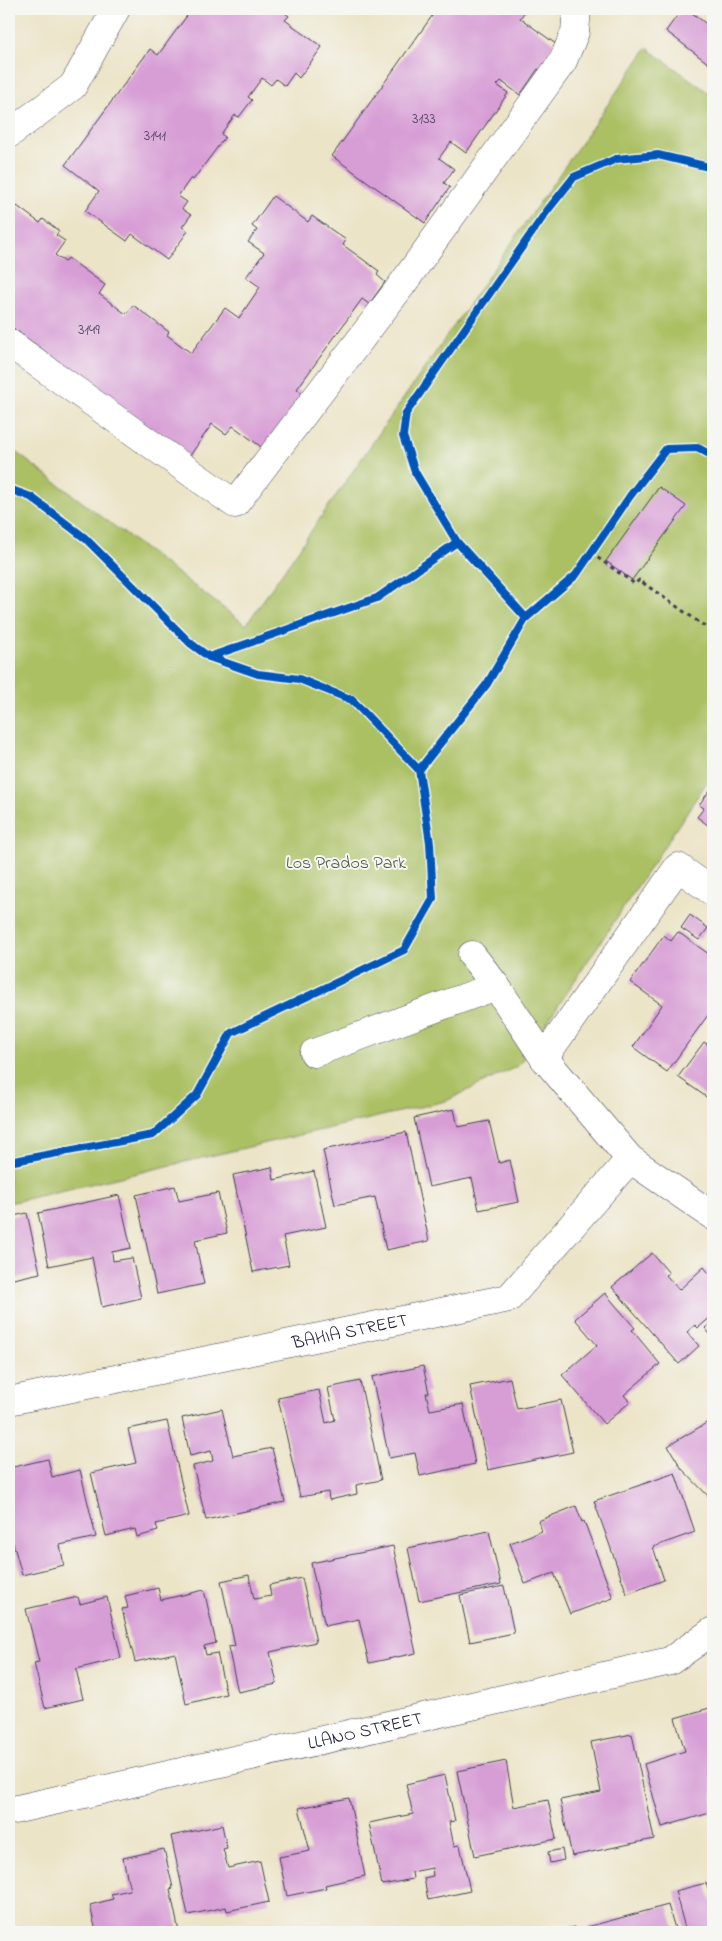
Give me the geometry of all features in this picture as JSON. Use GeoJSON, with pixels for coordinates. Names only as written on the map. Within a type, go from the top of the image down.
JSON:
{"type":"FeatureCollection","features":[{"type":"Feature","properties":{"kind":"street"},"geometry":{"type":"LineString","coordinates":[[9,134],[73,86],[116,9]]}},
{"type":"Feature","properties":{"kind":"street"},"geometry":{"type":"LineString","coordinates":[[9,343],[235,504],[402,286],[563,61],[575,32],[577,9]]}},
{"type":"Feature","properties":{"kind":"street"},"geometry":{"type":"LineString","coordinates":[[544,1058],[678,867],[713,892]]}},
{"type":"Feature","properties":{"kind":"street"},"geometry":{"type":"LineString","coordinates":[[472,955],[496,986],[544,1058],[630,1159],[713,1216]]}},
{"type":"Feature","properties":{"kind":"street"},"geometry":{"type":"LineString","coordinates":[[314,1053],[496,986]]}},
{"type":"Feature","properties":{"kind":"street","name":"BAHIA STREET"},"geometry":{"type":"LineString","coordinates":[[9,1401],[509,1298],[630,1159]]}},
{"type":"Feature","properties":{"kind":"street","name":"LLANO STREET"},"geometry":{"type":"LineString","coordinates":[[9,1811],[670,1661],[713,1631]]}},
{"type":"Feature","properties":{"kind":"path"},"geometry":{"type":"LineString","coordinates":[[586,560],[596,545]]}},
{"type":"Feature","properties":{"kind":"path"},"geometry":{"type":"LineString","coordinates":[[591,553],[635,584],[640,580],[713,632]]}},
{"type":"Feature","properties":{"kind":"green space","name":"Los Prados Park"},"geometry":{"type":"Polygon","coordinates":[[[647,48],[713,96],[713,773],[518,1066],[446,1101],[9,1203],[9,447],[246,625],[647,48]]]}},
{"type":"Feature","properties":{"kind":"building"},"geometry":{"type":"Polygon","coordinates":[[[192,9],[239,9],[242,11],[244,9],[280,9],[289,16],[285,20],[322,47],[299,78],[294,73],[285,86],[276,79],[271,85],[262,78],[248,97],[252,100],[239,117],[235,115],[221,134],[225,137],[193,180],[191,178],[178,196],[187,202],[182,209],[191,215],[182,227],[188,231],[167,260],[132,234],[127,241],[85,211],[99,191],[65,165],[150,49],[158,55],[192,9]]]}},
{"type":"Feature","properties":{"kind":"building"},"geometry":{"type":"Polygon","coordinates":[[[437,9],[527,9],[520,18],[560,47],[542,72],[538,69],[520,95],[501,81],[497,85],[508,93],[466,153],[451,142],[439,158],[454,169],[444,183],[450,187],[425,223],[332,156],[437,9]]]}},
{"type":"Feature","properties":{"kind":"building"},"geometry":{"type":"Polygon","coordinates":[[[682,9],[687,9],[713,29],[713,67],[666,31],[682,9]]]}},
{"type":"Feature","properties":{"kind":"building"},"geometry":{"type":"Polygon","coordinates":[[[273,196],[308,222],[312,216],[346,240],[343,245],[379,271],[377,275],[385,282],[369,304],[362,299],[297,389],[303,394],[264,449],[233,426],[226,434],[212,424],[189,457],[9,325],[9,217],[17,206],[40,223],[43,219],[59,231],[56,235],[65,241],[55,255],[65,262],[68,258],[105,285],[99,294],[126,314],[133,305],[169,332],[167,335],[191,353],[225,308],[239,318],[260,287],[246,277],[264,253],[248,242],[257,230],[252,226],[273,196]]]}},
{"type":"Feature","properties":{"kind":"building"},"geometry":{"type":"Polygon","coordinates":[[[659,487],[686,506],[632,580],[606,561],[659,487]]]}},
{"type":"Feature","properties":{"kind":"building"},"geometry":{"type":"Polygon","coordinates":[[[713,786],[713,829],[697,817],[704,808],[699,805],[713,786]]]}},
{"type":"Feature","properties":{"kind":"building"},"geometry":{"type":"Polygon","coordinates":[[[690,915],[708,928],[699,940],[681,928],[690,915]]]}},
{"type":"Feature","properties":{"kind":"building"},"geometry":{"type":"Polygon","coordinates":[[[678,932],[713,957],[713,1008],[667,1072],[633,1047],[662,1005],[630,982],[664,935],[671,941],[678,932]]]}},
{"type":"Feature","properties":{"kind":"building"},"geometry":{"type":"Polygon","coordinates":[[[713,1041],[712,1101],[678,1077],[704,1042],[710,1046],[713,1041]]]}},
{"type":"Feature","properties":{"kind":"building"},"geometry":{"type":"Polygon","coordinates":[[[454,1109],[458,1127],[489,1121],[499,1163],[510,1160],[519,1202],[479,1210],[472,1178],[429,1187],[414,1118],[454,1109]]]}},
{"type":"Feature","properties":{"kind":"building"},"geometry":{"type":"Polygon","coordinates":[[[406,1132],[429,1241],[386,1250],[375,1197],[335,1205],[323,1150],[406,1132]]]}},
{"type":"Feature","properties":{"kind":"building"},"geometry":{"type":"Polygon","coordinates":[[[272,1167],[274,1180],[314,1171],[326,1227],[283,1236],[289,1265],[253,1272],[233,1175],[272,1167]]]}},
{"type":"Feature","properties":{"kind":"building"},"geometry":{"type":"Polygon","coordinates":[[[175,1186],[179,1201],[218,1193],[227,1233],[195,1240],[204,1284],[157,1294],[136,1195],[175,1186]]]}},
{"type":"Feature","properties":{"kind":"building"},"geometry":{"type":"Polygon","coordinates":[[[119,1195],[131,1248],[112,1252],[113,1261],[132,1258],[141,1298],[102,1307],[92,1257],[49,1266],[38,1213],[119,1195]]]}},
{"type":"Feature","properties":{"kind":"building"},"geometry":{"type":"Polygon","coordinates":[[[27,1213],[40,1273],[9,1280],[9,1217],[27,1213]]]}},
{"type":"Feature","properties":{"kind":"building"},"geometry":{"type":"Polygon","coordinates":[[[652,1253],[669,1273],[666,1275],[679,1290],[704,1267],[713,1278],[713,1315],[698,1328],[695,1325],[687,1332],[699,1346],[679,1364],[612,1287],[652,1253]]]}},
{"type":"Feature","properties":{"kind":"building"},"geometry":{"type":"Polygon","coordinates":[[[605,1293],[635,1328],[632,1330],[660,1364],[624,1395],[630,1402],[604,1424],[562,1375],[597,1345],[575,1319],[605,1293]]]}},
{"type":"Feature","properties":{"kind":"building"},"geometry":{"type":"Polygon","coordinates":[[[713,1321],[713,1338],[705,1328],[713,1321]]]}},
{"type":"Feature","properties":{"kind":"building"},"geometry":{"type":"Polygon","coordinates":[[[423,1366],[429,1393],[426,1393],[430,1410],[463,1404],[475,1464],[420,1476],[415,1453],[389,1458],[372,1377],[423,1366]]]}},
{"type":"Feature","properties":{"kind":"building"},"geometry":{"type":"Polygon","coordinates":[[[510,1378],[517,1409],[561,1400],[573,1452],[488,1470],[470,1386],[510,1378]]]}},
{"type":"Feature","properties":{"kind":"building"},"geometry":{"type":"Polygon","coordinates":[[[360,1381],[381,1480],[356,1485],[357,1494],[329,1500],[328,1492],[300,1497],[278,1398],[319,1390],[326,1423],[335,1420],[328,1388],[360,1381]]]}},
{"type":"Feature","properties":{"kind":"building"},"geometry":{"type":"Polygon","coordinates":[[[222,1409],[233,1456],[272,1448],[285,1502],[206,1520],[193,1466],[213,1461],[211,1451],[190,1456],[182,1418],[222,1409]]]}},
{"type":"Feature","properties":{"kind":"building"},"geometry":{"type":"Polygon","coordinates":[[[713,1419],[713,1501],[682,1469],[668,1446],[713,1419]]]}},
{"type":"Feature","properties":{"kind":"building"},"geometry":{"type":"Polygon","coordinates":[[[167,1421],[189,1516],[156,1524],[158,1531],[137,1537],[135,1529],[106,1536],[91,1473],[136,1463],[128,1429],[167,1421]]]}},
{"type":"Feature","properties":{"kind":"building"},"geometry":{"type":"Polygon","coordinates":[[[48,1459],[52,1477],[80,1470],[96,1537],[60,1545],[64,1565],[22,1575],[9,1528],[9,1468],[48,1459]]]}},
{"type":"Feature","properties":{"kind":"building"},"geometry":{"type":"Polygon","coordinates":[[[675,1473],[695,1532],[653,1547],[664,1580],[627,1594],[594,1501],[675,1473]]]}},
{"type":"Feature","properties":{"kind":"building"},"geometry":{"type":"Polygon","coordinates":[[[576,1506],[582,1522],[584,1521],[613,1598],[570,1614],[554,1573],[525,1584],[510,1543],[542,1531],[538,1521],[576,1506]]]}},
{"type":"Feature","properties":{"kind":"building"},"geometry":{"type":"Polygon","coordinates":[[[489,1531],[501,1584],[419,1601],[408,1548],[489,1531]]]}},
{"type":"Feature","properties":{"kind":"building"},"geometry":{"type":"Polygon","coordinates":[[[393,1546],[416,1653],[369,1663],[359,1619],[325,1626],[311,1563],[393,1546]]]}},
{"type":"Feature","properties":{"kind":"building"},"geometry":{"type":"Polygon","coordinates":[[[249,1575],[254,1599],[271,1596],[269,1585],[302,1578],[316,1642],[270,1652],[277,1684],[238,1692],[228,1647],[235,1646],[221,1581],[249,1575]]]}},
{"type":"Feature","properties":{"kind":"building"},"geometry":{"type":"Polygon","coordinates":[[[504,1586],[514,1633],[470,1642],[460,1595],[504,1586]]]}},
{"type":"Feature","properties":{"kind":"building"},"geometry":{"type":"Polygon","coordinates":[[[158,1588],[161,1600],[204,1590],[216,1643],[204,1646],[206,1655],[217,1653],[226,1694],[186,1704],[175,1653],[135,1662],[122,1609],[128,1608],[125,1596],[158,1588]]]}},
{"type":"Feature","properties":{"kind":"building"},"geometry":{"type":"Polygon","coordinates":[[[78,1597],[80,1604],[107,1597],[121,1658],[76,1669],[83,1699],[45,1708],[34,1663],[39,1662],[26,1609],[78,1597]]]}},
{"type":"Feature","properties":{"kind":"building"},"geometry":{"type":"Polygon","coordinates":[[[713,1707],[713,1812],[662,1827],[644,1764],[685,1751],[675,1718],[713,1707]]]}},
{"type":"Feature","properties":{"kind":"building"},"geometry":{"type":"Polygon","coordinates":[[[632,1734],[654,1839],[572,1856],[560,1800],[601,1792],[591,1742],[632,1734]]]}},
{"type":"Feature","properties":{"kind":"building"},"geometry":{"type":"Polygon","coordinates":[[[506,1761],[514,1807],[548,1800],[556,1839],[475,1856],[457,1771],[506,1761]]]}},
{"type":"Feature","properties":{"kind":"building"},"geometry":{"type":"Polygon","coordinates":[[[445,1775],[455,1821],[449,1822],[454,1846],[460,1845],[470,1891],[428,1900],[424,1878],[433,1876],[432,1868],[412,1872],[413,1879],[382,1885],[369,1823],[413,1814],[406,1784],[445,1775]]]}},
{"type":"Feature","properties":{"kind":"building"},"geometry":{"type":"Polygon","coordinates":[[[349,1798],[365,1876],[325,1885],[326,1888],[287,1896],[279,1857],[310,1851],[299,1808],[349,1798]]]}},
{"type":"Feature","properties":{"kind":"building"},"geometry":{"type":"Polygon","coordinates":[[[222,1825],[227,1848],[223,1849],[228,1868],[260,1861],[269,1902],[227,1911],[226,1907],[188,1915],[171,1836],[222,1825]]]}},
{"type":"Feature","properties":{"kind":"building"},"geometry":{"type":"Polygon","coordinates":[[[164,1849],[173,1888],[170,1889],[179,1932],[96,1932],[90,1905],[113,1899],[111,1894],[130,1890],[123,1858],[164,1849]]]}},
{"type":"Feature","properties":{"kind":"building"},"geometry":{"type":"Polygon","coordinates":[[[562,1849],[564,1860],[550,1863],[548,1852],[562,1849]]]}},
{"type":"Feature","properties":{"kind":"building"},"geometry":{"type":"Polygon","coordinates":[[[706,1883],[713,1904],[713,1932],[686,1932],[675,1891],[706,1883]]]}},
{"type":"Feature","properties":{"kind":"building"},"geometry":{"type":"Polygon","coordinates":[[[668,1905],[676,1932],[588,1932],[587,1927],[668,1905]]]}},
{"type":"Feature","properties":{"kind":"building"},"geometry":{"type":"Polygon","coordinates":[[[574,1927],[575,1932],[554,1932],[554,1931],[574,1927]]]}},
{"type":"Feature","properties":{"kind":"cycle path"},"geometry":{"type":"LineString","coordinates":[[457,542],[415,472],[403,436],[406,413],[547,211],[574,177],[616,159],[658,155],[713,168]]}},
{"type":"Feature","properties":{"kind":"cycle path"},"geometry":{"type":"LineString","coordinates":[[526,618],[576,575],[630,496],[666,449],[698,448],[713,456]]}},
{"type":"Feature","properties":{"kind":"cycle path"},"geometry":{"type":"LineString","coordinates":[[9,489],[31,497],[85,538],[190,643],[209,657],[258,674],[299,679],[352,700],[419,770],[430,843],[433,899],[404,950],[231,1033],[197,1095],[153,1135],[9,1162]]}},
{"type":"Feature","properties":{"kind":"cycle path"},"geometry":{"type":"LineString","coordinates":[[209,657],[377,598],[457,542],[526,618],[487,684],[419,770]]}}]}
